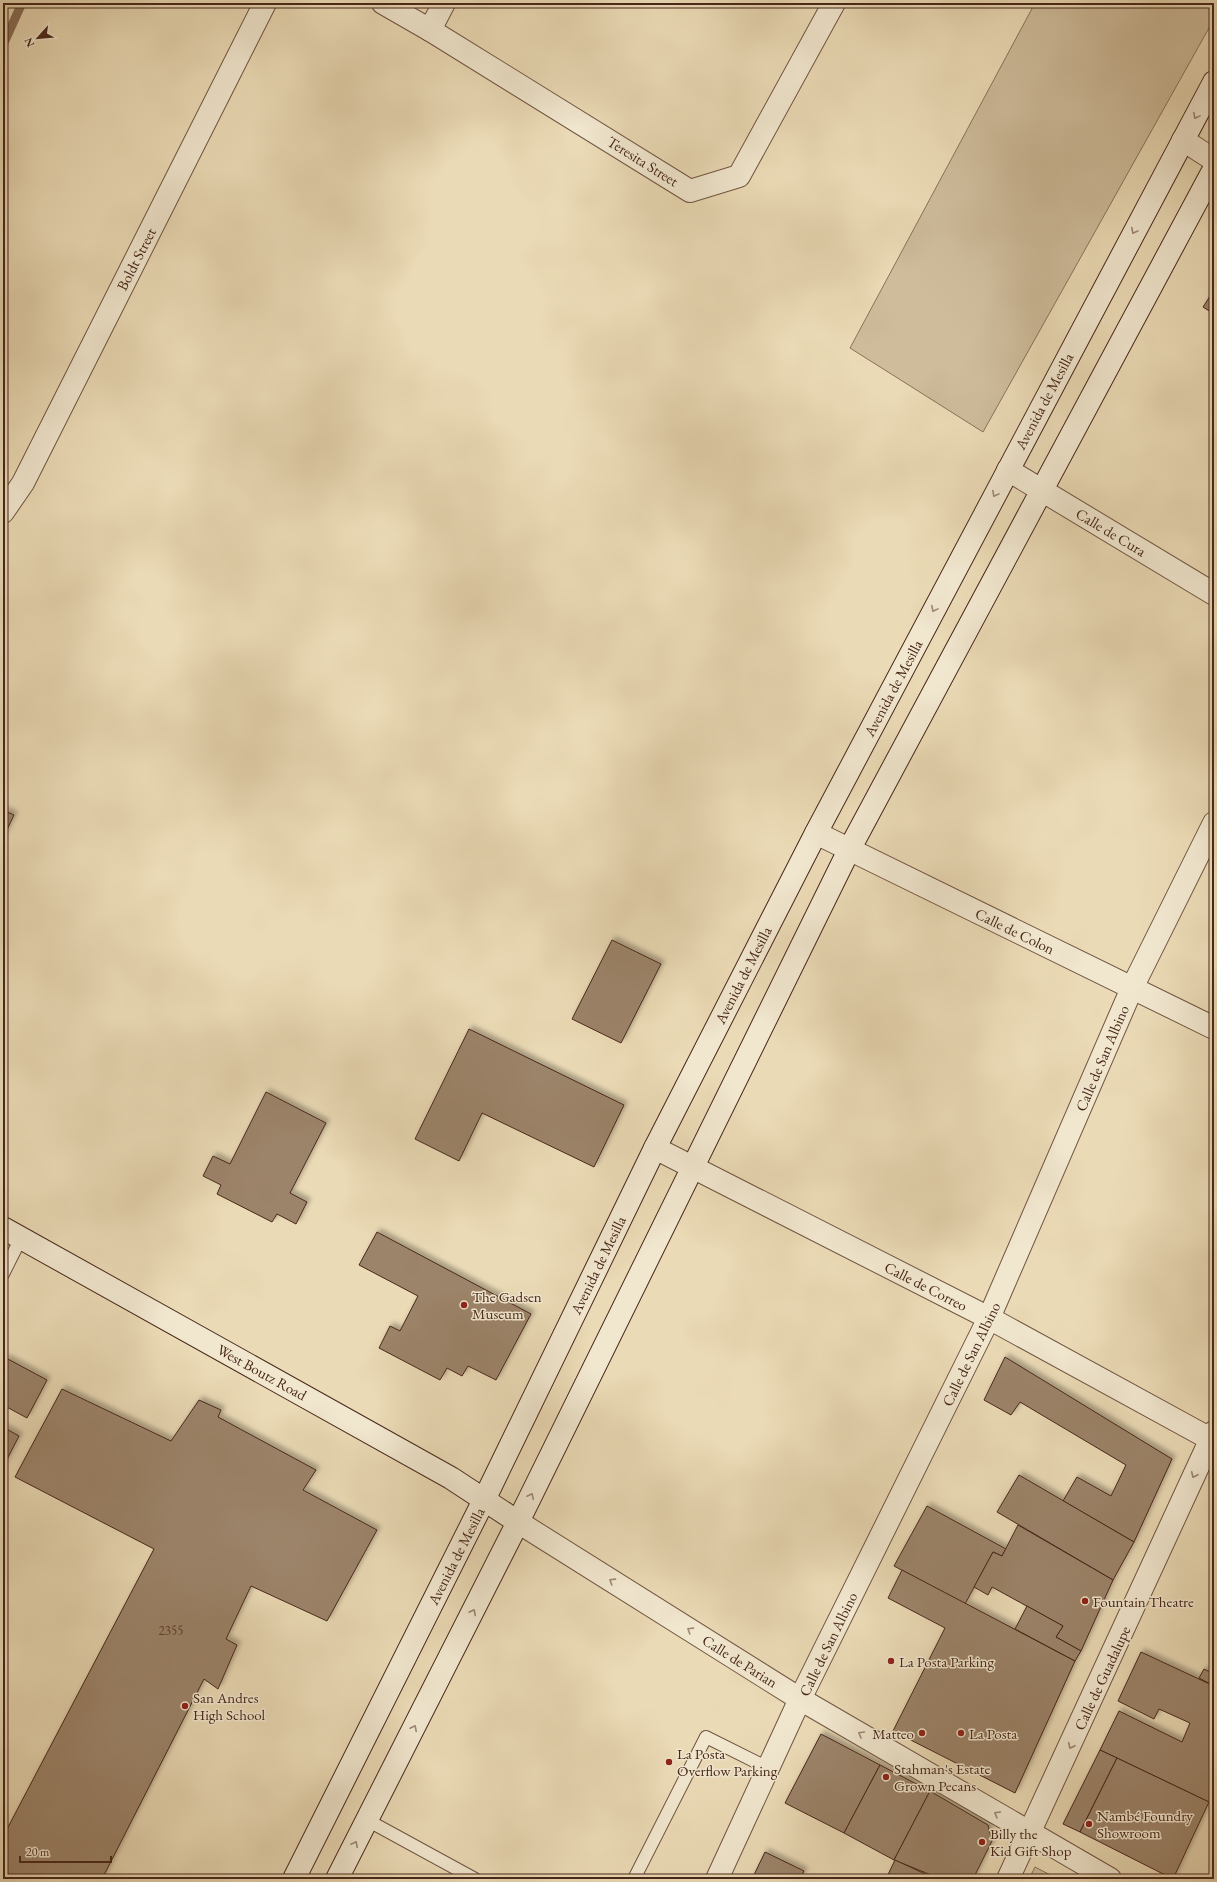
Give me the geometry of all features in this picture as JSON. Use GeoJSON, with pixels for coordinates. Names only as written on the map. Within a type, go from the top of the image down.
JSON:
{"type":"FeatureCollection","features":[{"type":"Feature","properties":{"kind":"street","name":"Boldt Street"},"geometry":{"type":"LineString","coordinates":[[3,512],[23,483],[265,3]]}},
{"type":"Feature","properties":{"kind":"street","name":"Teresita Street"},"geometry":{"type":"LineString","coordinates":[[383,3],[430,30],[690,190],[739,176],[834,3]]}},
{"type":"Feature","properties":{"kind":"street"},"geometry":{"type":"LineString","coordinates":[[430,30],[444,3]]}},
{"type":"Feature","properties":{"kind":"street","name":"Avenida de Mesilla"},"geometry":{"type":"LineString","coordinates":[[294,1879],[484,1500],[655,1148],[816,833],[1214,82]]}},
{"type":"Feature","properties":{"kind":"street"},"geometry":{"type":"LineString","coordinates":[[1183,140],[1214,160]]}},
{"type":"Feature","properties":{"kind":"street"},"geometry":{"type":"LineString","coordinates":[[338,1879],[518,1522],[849,850],[1214,169]]}},
{"type":"Feature","properties":{"kind":"street","name":"Calle de Cura"},"geometry":{"type":"LineString","coordinates":[[1008,470],[1214,594]]}},
{"type":"Feature","properties":{"kind":"street","name":"Calle de San Albino"},"geometry":{"type":"LineString","coordinates":[[717,1879],[800,1699],[990,1318],[1132,988],[1214,823]]}},
{"type":"Feature","properties":{"kind":"street","name":"Calle de Colon"},"geometry":{"type":"LineString","coordinates":[[816,833],[1214,1028]]}},
{"type":"Feature","properties":{"kind":"street","name":"Calle de Correo"},"geometry":{"type":"LineString","coordinates":[[655,1148],[990,1318],[1213,1438]]}},
{"type":"Feature","properties":{"kind":"street","name":"West Boutz Road"},"geometry":{"type":"LineString","coordinates":[[12,1233],[451,1478],[518,1522]]}},
{"type":"Feature","properties":{"kind":"street","name":"Calle de Guadalupe"},"geometry":{"type":"LineString","coordinates":[[1008,1879],[1031,1833],[1213,1438]]}},
{"type":"Feature","properties":{"kind":"street","name":"Calle de Parian"},"geometry":{"type":"LineString","coordinates":[[518,1522],[800,1699],[1110,1879]]}},
{"type":"Feature","properties":{"kind":"lane"},"geometry":{"type":"LineString","coordinates":[[3,1274],[12,1233]]}},
{"type":"Feature","properties":{"kind":"lane"},"geometry":{"type":"LineString","coordinates":[[634,1879],[706,1737],[768,1768]]}},
{"type":"Feature","properties":{"kind":"lane"},"geometry":{"type":"LineString","coordinates":[[367,1820],[475,1879]]}},
{"type":"Feature","properties":{"kind":"shaded area"},"geometry":{"type":"Polygon","coordinates":[[[1035,3],[1214,3],[1214,19],[983,432],[850,348],[1035,3]]]}},
{"type":"Feature","properties":{"kind":"shaded area"},"geometry":{"type":"Polygon","coordinates":[[[1035,1867],[1058,1879],[1029,1879],[1035,1867]]]}},
{"type":"Feature","properties":{"kind":"building"},"geometry":{"type":"Polygon","coordinates":[[[1214,290],[1214,314],[1203,307],[1214,290]]]}},
{"type":"Feature","properties":{"kind":"building"},"geometry":{"type":"Polygon","coordinates":[[[3,810],[14,815],[3,838],[3,810]]]}},
{"type":"Feature","properties":{"kind":"building"},"geometry":{"type":"Polygon","coordinates":[[[612,940],[661,964],[621,1043],[572,1019],[612,940]]]}},
{"type":"Feature","properties":{"kind":"building"},"geometry":{"type":"Polygon","coordinates":[[[469,1029],[624,1105],[594,1167],[482,1113],[459,1161],[415,1139],[469,1029]]]}},
{"type":"Feature","properties":{"kind":"building"},"geometry":{"type":"Polygon","coordinates":[[[266,1092],[326,1123],[290,1193],[307,1202],[296,1224],[277,1214],[272,1222],[217,1194],[221,1185],[203,1176],[213,1156],[230,1164],[266,1092]]]}},
{"type":"Feature","properties":{"kind":"building","name":"The Gadsen Museum"},"geometry":{"type":"Polygon","coordinates":[[[377,1232],[531,1314],[496,1380],[468,1366],[462,1376],[447,1368],[440,1380],[379,1348],[390,1326],[400,1331],[418,1296],[359,1265],[377,1232]]]}},
{"type":"Feature","properties":{"kind":"building"},"geometry":{"type":"Polygon","coordinates":[[[1005,1357],[1172,1459],[1134,1542],[1063,1501],[1077,1477],[1111,1496],[1126,1465],[1020,1402],[1011,1415],[984,1400],[1005,1357]]]}},
{"type":"Feature","properties":{"kind":"building"},"geometry":{"type":"Polygon","coordinates":[[[6,1358],[47,1380],[27,1418],[3,1405],[3,1364],[6,1358]]]}},
{"type":"Feature","properties":{"kind":"building"},"geometry":{"type":"Polygon","coordinates":[[[62,1389],[171,1441],[199,1400],[221,1410],[218,1417],[316,1470],[303,1490],[377,1530],[327,1621],[251,1586],[226,1639],[237,1645],[218,1689],[204,1679],[102,1879],[3,1879],[3,1840],[6,1831],[154,1549],[15,1477],[62,1389]]]}},
{"type":"Feature","properties":{"kind":"building"},"geometry":{"type":"Polygon","coordinates":[[[3,1427],[19,1436],[3,1467],[3,1427]]]}},
{"type":"Feature","properties":{"kind":"building"},"geometry":{"type":"Polygon","coordinates":[[[1019,1475],[1134,1542],[1113,1580],[997,1512],[1019,1475]]]}},
{"type":"Feature","properties":{"kind":"building"},"geometry":{"type":"Polygon","coordinates":[[[927,1506],[1006,1549],[1002,1556],[993,1552],[965,1604],[894,1566],[927,1506]]]}},
{"type":"Feature","properties":{"kind":"building"},"geometry":{"type":"Polygon","coordinates":[[[1018,1525],[1113,1580],[1081,1651],[1056,1637],[1063,1626],[992,1587],[988,1595],[974,1587],[993,1552],[1002,1556],[1018,1525]]]}},
{"type":"Feature","properties":{"kind":"building"},"geometry":{"type":"Polygon","coordinates":[[[902,1570],[1075,1661],[1015,1793],[893,1731],[945,1628],[888,1598],[902,1570]]]}},
{"type":"Feature","properties":{"kind":"building"},"geometry":{"type":"Polygon","coordinates":[[[1027,1606],[1063,1626],[1056,1637],[1081,1651],[1075,1661],[1015,1629],[1027,1606]]]}},
{"type":"Feature","properties":{"kind":"building"},"geometry":{"type":"Polygon","coordinates":[[[1141,1652],[1214,1686],[1214,1792],[1209,1802],[1100,1750],[1119,1711],[1182,1742],[1190,1723],[1159,1709],[1154,1719],[1118,1701],[1141,1652]]]}},
{"type":"Feature","properties":{"kind":"building"},"geometry":{"type":"Polygon","coordinates":[[[1204,1669],[1214,1674],[1214,1686],[1199,1678],[1204,1669]]]}},
{"type":"Feature","properties":{"kind":"building"},"geometry":{"type":"Polygon","coordinates":[[[821,1734],[880,1765],[844,1833],[785,1803],[821,1734]]]}},
{"type":"Feature","properties":{"kind":"building"},"geometry":{"type":"Polygon","coordinates":[[[1100,1750],[1117,1758],[1080,1832],[1063,1824],[1100,1750]]]}},
{"type":"Feature","properties":{"kind":"building"},"geometry":{"type":"Polygon","coordinates":[[[1117,1758],[1209,1802],[1173,1879],[1080,1832],[1117,1758]]]}},
{"type":"Feature","properties":{"kind":"building"},"geometry":{"type":"Polygon","coordinates":[[[880,1765],[930,1791],[894,1860],[844,1833],[880,1765]]]}},
{"type":"Feature","properties":{"kind":"building"},"geometry":{"type":"Polygon","coordinates":[[[930,1791],[988,1825],[992,1841],[973,1879],[941,1879],[894,1860],[930,1791]]]}},
{"type":"Feature","properties":{"kind":"building"},"geometry":{"type":"Polygon","coordinates":[[[765,1852],[804,1871],[800,1879],[752,1879],[765,1852]]]}},
{"type":"Feature","properties":{"kind":"building"},"geometry":{"type":"Polygon","coordinates":[[[895,1860],[936,1879],[886,1879],[895,1860]]]}},
{"type":"Feature","properties":{"kind":"waterway"},"geometry":{"type":"LineString","coordinates":[[3,45],[22,3]]}},
{"type":"Feature","properties":{"kind":"place","name":"The Gadsen Museum"},"geometry":{"type":"Point","coordinates":[464,1305]}},
{"type":"Feature","properties":{"kind":"place","name":"Fountain Theatre"},"geometry":{"type":"Point","coordinates":[1085,1601]}},
{"type":"Feature","properties":{"kind":"place","name":"La Posta Parking"},"geometry":{"type":"Point","coordinates":[891,1661]}},
{"type":"Feature","properties":{"kind":"place","name":"San Andres High School"},"geometry":{"type":"Point","coordinates":[185,1706]}},
{"type":"Feature","properties":{"kind":"place","name":"Matteo"},"geometry":{"type":"Point","coordinates":[922,1733]}},
{"type":"Feature","properties":{"kind":"place","name":"La Posta"},"geometry":{"type":"Point","coordinates":[961,1733]}},
{"type":"Feature","properties":{"kind":"place","name":"La Posta Overflow Parking"},"geometry":{"type":"Point","coordinates":[669,1762]}},
{"type":"Feature","properties":{"kind":"place","name":"Stahman's Estate Grown Pecans"},"geometry":{"type":"Point","coordinates":[886,1777]}},
{"type":"Feature","properties":{"kind":"place","name":"Nambé Foundry Showroom"},"geometry":{"type":"Point","coordinates":[1089,1824]}},
{"type":"Feature","properties":{"kind":"place","name":"Billy the Kid Gift Shop"},"geometry":{"type":"Point","coordinates":[982,1842]}}]}
